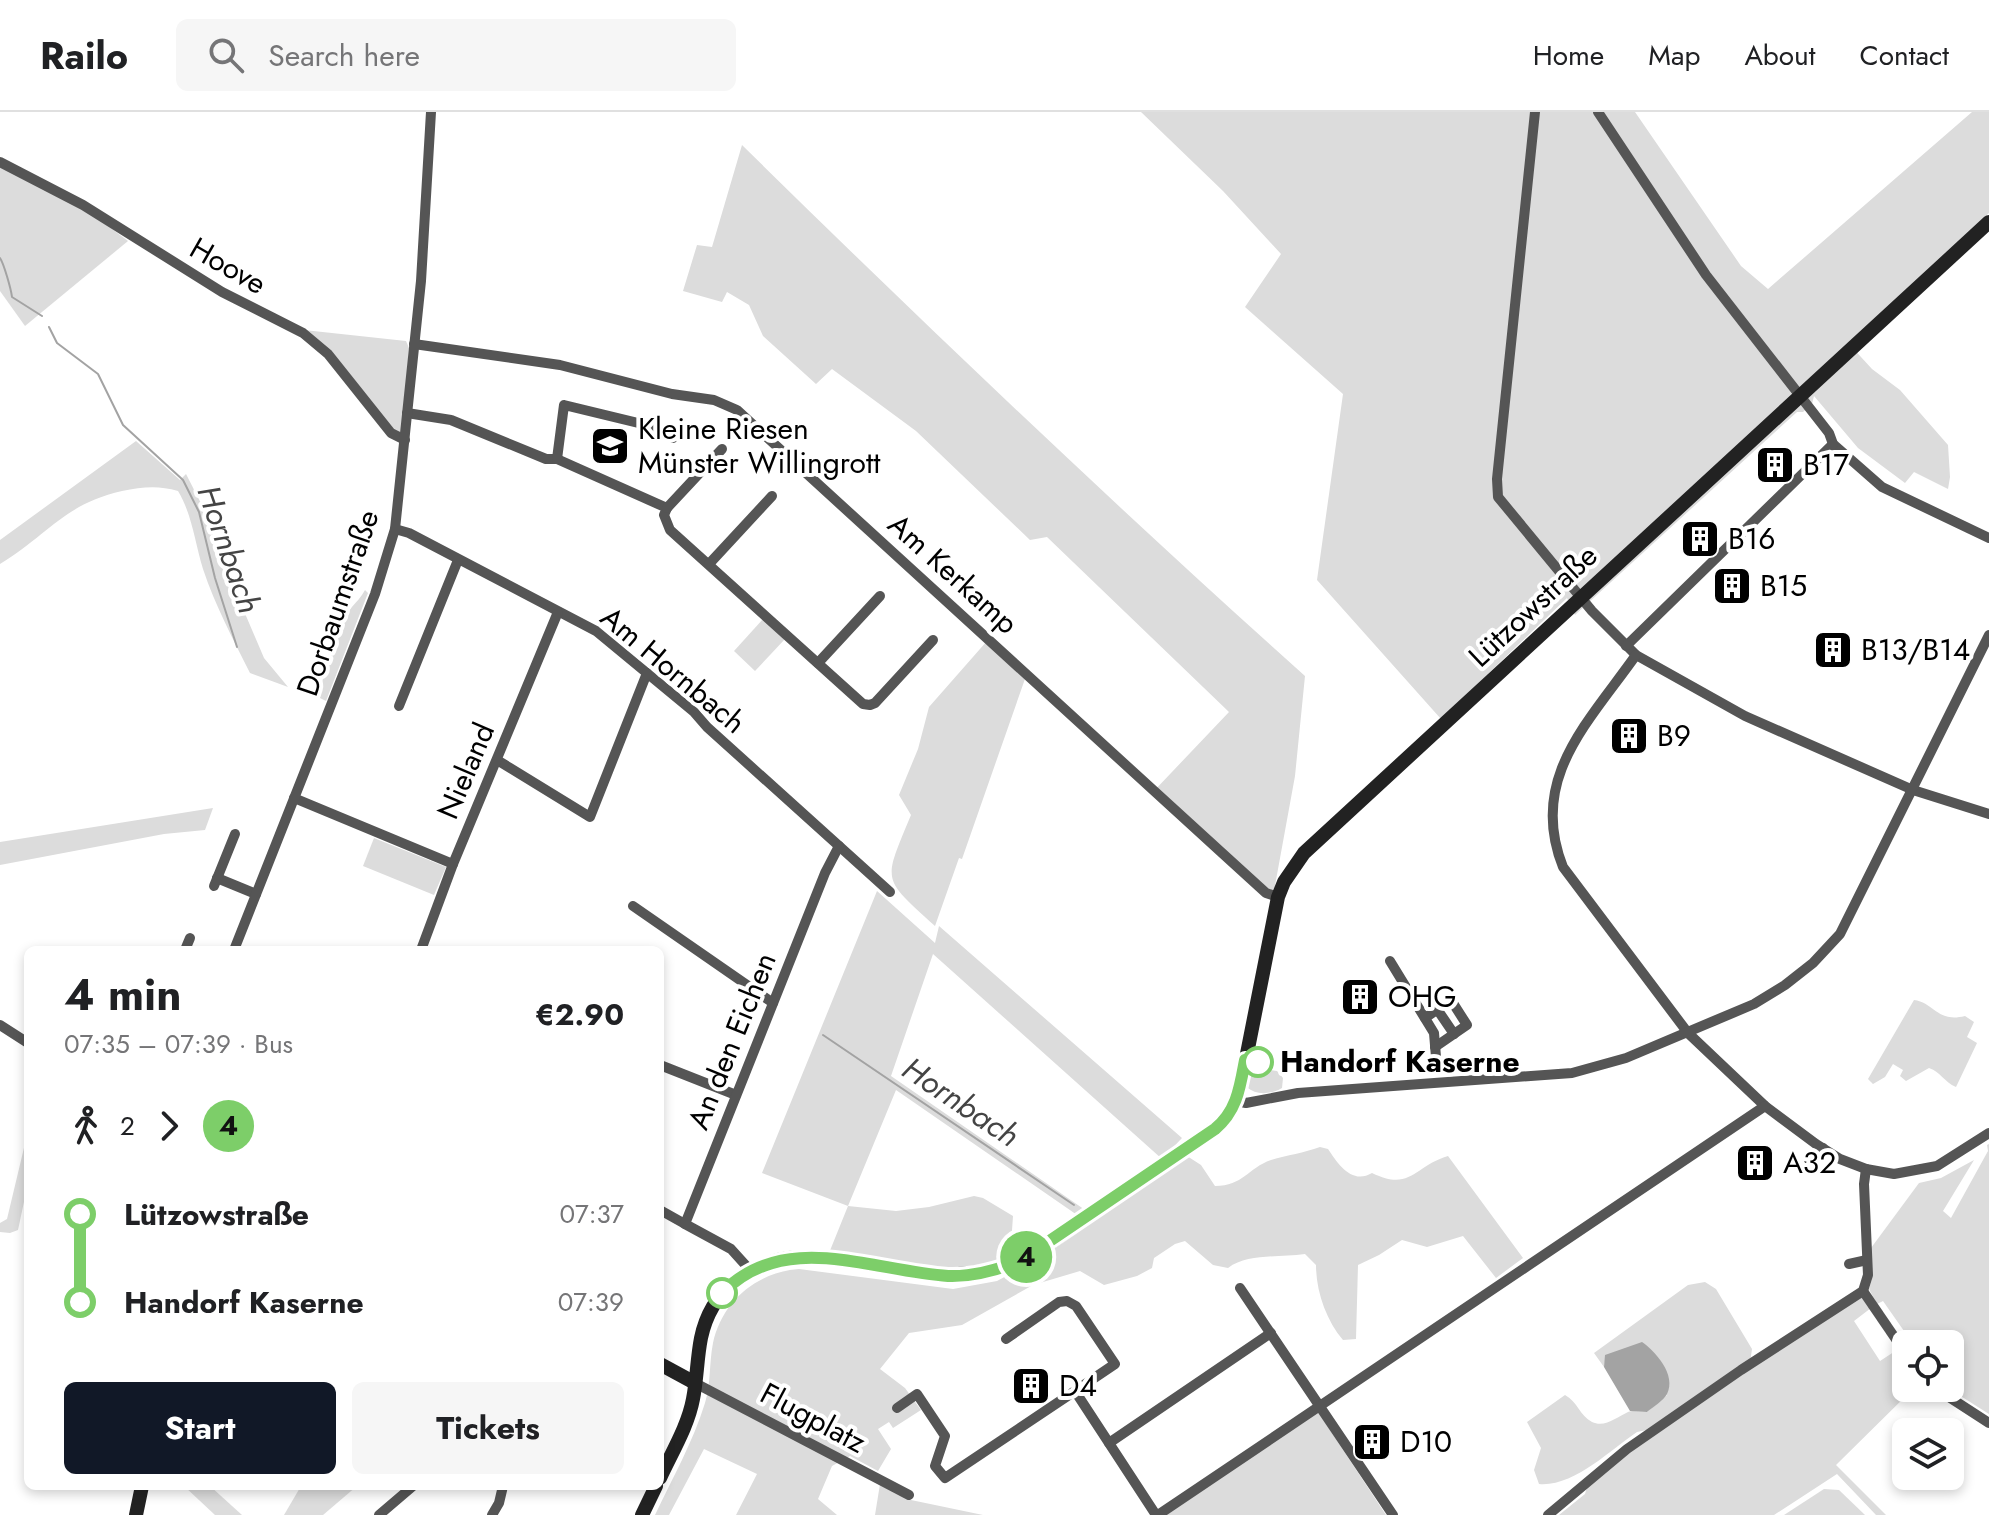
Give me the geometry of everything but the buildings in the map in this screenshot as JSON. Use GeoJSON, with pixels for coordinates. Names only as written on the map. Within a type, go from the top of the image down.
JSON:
{"type":"FeatureCollection","features":[{"type":"Feature","properties":{"kind":"street","name":"Dorbaumstraße"},"geometry":{"type":"LineString","coordinates":[[236,946],[375,594],[395,529],[427,208],[431,112]]}},
{"type":"Feature","properties":{"kind":"street"},"geometry":{"type":"LineString","coordinates":[[1535,112],[1496,490],[1498,497],[1581,599],[1636,655],[1745,716],[1913,790],[1989,814]]}},
{"type":"Feature","properties":{"kind":"street"},"geometry":{"type":"LineString","coordinates":[[1598,112],[1706,275],[1829,433],[1833,444],[1882,487],[1989,538]]}},
{"type":"Feature","properties":{"kind":"street","name":"Hoove"},"geometry":{"type":"LineString","coordinates":[[0,162],[83,205],[235,299],[303,333],[328,354],[391,433],[405,440]]}},
{"type":"Feature","properties":{"kind":"street","name":"Lützowstraße"},"geometry":{"type":"LineString","coordinates":[[664,1469],[689,1415],[701,1336],[708,1316],[722,1293],[750,1270],[779,1259],[796,1257],[950,1276],[995,1270],[1041,1249],[1224,1121],[1236,1101],[1278,897],[1289,873],[1304,853],[1989,222]]}},
{"type":"Feature","properties":{"kind":"street","name":"Am Kerkamp"},"geometry":{"type":"LineString","coordinates":[[414,344],[560,365],[672,394],[714,400],[737,410],[1266,893],[1278,897]]}},
{"type":"Feature","properties":{"kind":"street"},"geometry":{"type":"LineString","coordinates":[[557,459],[564,405],[659,428],[673,438]]}},
{"type":"Feature","properties":{"kind":"street"},"geometry":{"type":"LineString","coordinates":[[407,413],[451,420],[546,459],[557,459],[667,508]]}},
{"type":"Feature","properties":{"kind":"street"},"geometry":{"type":"LineString","coordinates":[[1626,646],[1833,444]]}},
{"type":"Feature","properties":{"kind":"street"},"geometry":{"type":"LineString","coordinates":[[722,449],[667,508],[664,515],[670,530],[863,704],[870,705],[933,640]]}},
{"type":"Feature","properties":{"kind":"street"},"geometry":{"type":"LineString","coordinates":[[709,564],[772,496]]}},
{"type":"Feature","properties":{"kind":"street","name":"Am Hornbach"},"geometry":{"type":"LineString","coordinates":[[395,529],[409,533],[596,631],[694,712],[890,892]]}},
{"type":"Feature","properties":{"kind":"street"},"geometry":{"type":"LineString","coordinates":[[399,706],[458,560]]}},
{"type":"Feature","properties":{"kind":"street"},"geometry":{"type":"LineString","coordinates":[[818,663],[880,596]]}},
{"type":"Feature","properties":{"kind":"street","name":"Nieland"},"geometry":{"type":"LineString","coordinates":[[422,946],[453,864],[558,612]]}},
{"type":"Feature","properties":{"kind":"street"},"geometry":{"type":"LineString","coordinates":[[1236,1101],[1246,1103],[1298,1093],[1572,1073],[1626,1058],[1688,1033],[1754,1004],[1785,985],[1813,963],[1840,934],[1989,635]]}},
{"type":"Feature","properties":{"kind":"street"},"geometry":{"type":"LineString","coordinates":[[1636,655],[1571,747],[1561,767],[1552,799],[1551,825],[1554,845],[1563,867],[1688,1033],[1765,1106],[1823,1148],[1866,1169],[1894,1174],[1937,1166],[1989,1133]]}},
{"type":"Feature","properties":{"kind":"street"},"geometry":{"type":"LineString","coordinates":[[497,760],[590,817],[647,673]]}},
{"type":"Feature","properties":{"kind":"street"},"geometry":{"type":"LineString","coordinates":[[294,798],[453,864]]}},
{"type":"Feature","properties":{"kind":"street"},"geometry":{"type":"LineString","coordinates":[[235,834],[215,882],[256,894]]}},
{"type":"Feature","properties":{"kind":"street","name":"An den Eichen"},"geometry":{"type":"LineString","coordinates":[[685,1224],[833,853],[839,846]]}},
{"type":"Feature","properties":{"kind":"street"},"geometry":{"type":"LineString","coordinates":[[633,906],[773,1003]]}},
{"type":"Feature","properties":{"kind":"street"},"geometry":{"type":"LineString","coordinates":[[187,946],[190,938]]}},
{"type":"Feature","properties":{"kind":"street"},"geometry":{"type":"LineString","coordinates":[[1390,961],[1434,1033],[1435,1052],[1467,1025],[1451,1000],[1425,1018]]}},
{"type":"Feature","properties":{"kind":"street"},"geometry":{"type":"LineString","coordinates":[[1437,1009],[1454,1034]]}},
{"type":"Feature","properties":{"kind":"street"},"geometry":{"type":"LineString","coordinates":[[0,1025],[24,1040]]}},
{"type":"Feature","properties":{"kind":"street"},"geometry":{"type":"LineString","coordinates":[[664,1067],[736,1095]]}},
{"type":"Feature","properties":{"kind":"street"},"geometry":{"type":"LineString","coordinates":[[1075,1391],[1157,1515],[1765,1106]]}},
{"type":"Feature","properties":{"kind":"street"},"geometry":{"type":"LineString","coordinates":[[1809,1160],[1823,1148]]}},
{"type":"Feature","properties":{"kind":"street"},"geometry":{"type":"LineString","coordinates":[[1548,1515],[1627,1449],[1863,1291],[1868,1275],[1866,1169]]}},
{"type":"Feature","properties":{"kind":"street"},"geometry":{"type":"LineString","coordinates":[[664,1212],[731,1249],[750,1270]]}},
{"type":"Feature","properties":{"kind":"street"},"geometry":{"type":"LineString","coordinates":[[1849,1264],[1867,1260]]}},
{"type":"Feature","properties":{"kind":"street"},"geometry":{"type":"LineString","coordinates":[[1240,1288],[1393,1515]]}},
{"type":"Feature","properties":{"kind":"street"},"geometry":{"type":"LineString","coordinates":[[1863,1291],[1892,1333]]}},
{"type":"Feature","properties":{"kind":"street"},"geometry":{"type":"LineString","coordinates":[[897,1408],[917,1394],[945,1436],[935,1466],[945,1478],[1115,1364],[1076,1306],[1067,1301],[1059,1302],[1006,1339]]}},
{"type":"Feature","properties":{"kind":"street"},"geometry":{"type":"LineString","coordinates":[[1109,1443],[1271,1333]]}},
{"type":"Feature","properties":{"kind":"street"},"geometry":{"type":"LineString","coordinates":[[664,1366],[695,1383]]}},
{"type":"Feature","properties":{"kind":"street","name":"Flugplatz"},"geometry":{"type":"LineString","coordinates":[[695,1383],[909,1495]]}},
{"type":"Feature","properties":{"kind":"street"},"geometry":{"type":"LineString","coordinates":[[1957,1402],[1989,1423]]}},
{"type":"Feature","properties":{"kind":"street"},"geometry":{"type":"LineString","coordinates":[[136,1515],[141,1490]]}},
{"type":"Feature","properties":{"kind":"street"},"geometry":{"type":"LineString","coordinates":[[379,1515],[408,1490]]}},
{"type":"Feature","properties":{"kind":"street"},"geometry":{"type":"LineString","coordinates":[[492,1515],[502,1490]]}},
{"type":"Feature","properties":{"kind":"street"},"geometry":{"type":"LineString","coordinates":[[642,1515],[654,1490]]}},
{"type":"Feature","properties":{"kind":"shaded area"},"geometry":{"type":"Polygon","coordinates":[[[1141,112],[1635,112],[1741,266],[1768,289],[1972,112],[1989,112],[1989,213],[1850,345],[1872,369],[1900,390],[1948,445],[1948,489],[1914,472],[1905,483],[1858,448],[1814,396],[1812,404],[1803,412],[1797,412],[1575,615],[1567,598],[1441,719],[1317,580],[1343,394],[1245,307],[1281,254],[1223,191],[1141,112]]]}},
{"type":"Feature","properties":{"kind":"shaded area"},"geometry":{"type":"Polygon","coordinates":[[[742,145],[1020,414],[1305,676],[1295,776],[1274,891],[1262,887],[1152,793],[1229,712],[1047,537],[1030,540],[916,431],[832,369],[816,384],[763,336],[749,305],[727,292],[722,302],[683,291],[697,245],[712,247],[742,145]]]}},
{"type":"Feature","properties":{"kind":"shaded area"},"geometry":{"type":"Polygon","coordinates":[[[0,166],[95,216],[128,241],[25,326],[0,291],[0,166]]]}},
{"type":"Feature","properties":{"kind":"shaded area"},"geometry":{"type":"Polygon","coordinates":[[[304,330],[406,341],[409,348],[402,436],[391,435],[304,330]]]}},
{"type":"Feature","properties":{"kind":"shaded area"},"geometry":{"type":"Polygon","coordinates":[[[136,441],[180,480],[186,474],[208,517],[217,548],[264,658],[288,687],[250,673],[208,582],[190,519],[178,491],[143,488],[102,497],[71,512],[0,564],[0,540],[136,441]]]}},
{"type":"Feature","properties":{"kind":"shaded area"},"geometry":{"type":"Polygon","coordinates":[[[365,590],[368,593],[326,701],[320,698],[334,633],[365,590]]]}},
{"type":"Feature","properties":{"kind":"shaded area"},"geometry":{"type":"Polygon","coordinates":[[[763,619],[785,639],[755,671],[734,651],[763,619]]]}},
{"type":"Feature","properties":{"kind":"shaded area"},"geometry":{"type":"Polygon","coordinates":[[[987,641],[1026,676],[962,859],[959,858],[935,926],[905,898],[892,878],[895,854],[911,815],[899,795],[918,749],[929,707],[987,641]]]}},
{"type":"Feature","properties":{"kind":"shaded area"},"geometry":{"type":"Polygon","coordinates":[[[213,808],[205,830],[164,834],[0,865],[0,842],[213,808]]]}},
{"type":"Feature","properties":{"kind":"shaded area"},"geometry":{"type":"Polygon","coordinates":[[[374,838],[446,867],[434,895],[363,866],[374,838]]]}},
{"type":"Feature","properties":{"kind":"shaded area"},"geometry":{"type":"Polygon","coordinates":[[[877,891],[935,943],[939,926],[1182,1138],[1162,1159],[933,954],[891,1076],[1088,1212],[1080,1217],[896,1090],[848,1206],[762,1173],[877,891]]]}},
{"type":"Feature","properties":{"kind":"shaded area"},"geometry":{"type":"Polygon","coordinates":[[[1914,1000],[1942,1015],[1965,1016],[1974,1022],[1967,1037],[1977,1043],[1956,1087],[1929,1068],[1906,1081],[1900,1076],[1903,1070],[1893,1064],[1885,1077],[1873,1084],[1868,1079],[1914,1000]]]}},
{"type":"Feature","properties":{"kind":"shaded area"},"geometry":{"type":"Polygon","coordinates":[[[1258,1068],[1277,1071],[1283,1078],[1282,1088],[1264,1093],[1247,1087],[1249,1072],[1258,1068]]]}},
{"type":"Feature","properties":{"kind":"shaded area"},"geometry":{"type":"Polygon","coordinates":[[[1989,1144],[1989,1414],[1964,1398],[1964,1330],[1903,1330],[1883,1301],[1877,1304],[1869,1289],[1872,1279],[1871,1248],[1919,1183],[1941,1178],[1974,1160],[1943,1211],[1951,1218],[1988,1151],[1989,1144]]]}},
{"type":"Feature","properties":{"kind":"shaded area"},"geometry":{"type":"Polygon","coordinates":[[[1320,1147],[1328,1149],[1352,1175],[1372,1173],[1396,1180],[1404,1179],[1448,1156],[1523,1258],[1496,1278],[1463,1236],[1427,1247],[1402,1240],[1358,1265],[1356,1339],[1343,1340],[1323,1305],[1316,1265],[1305,1254],[1254,1258],[1228,1268],[1213,1265],[1185,1241],[1154,1258],[1152,1268],[1137,1276],[1104,1285],[1080,1271],[1033,1285],[962,1325],[909,1333],[880,1369],[905,1388],[921,1410],[893,1428],[889,1422],[878,1429],[891,1449],[878,1471],[850,1456],[832,1466],[818,1499],[837,1515],[736,1515],[757,1474],[704,1449],[669,1515],[655,1515],[700,1418],[708,1388],[713,1343],[724,1314],[744,1291],[756,1283],[784,1271],[799,1269],[953,1289],[997,1281],[1034,1261],[1187,1156],[1201,1165],[1215,1186],[1239,1180],[1271,1160],[1320,1147]]]}},
{"type":"Feature","properties":{"kind":"shaded area"},"geometry":{"type":"Polygon","coordinates":[[[24,1148],[24,1202],[18,1230],[0,1232],[0,1223],[7,1219],[24,1148]]]}},
{"type":"Feature","properties":{"kind":"shaded area"},"geometry":{"type":"Polygon","coordinates":[[[974,1196],[983,1198],[1013,1216],[1010,1259],[992,1265],[946,1269],[829,1253],[848,1206],[896,1211],[974,1196]]]}},
{"type":"Feature","properties":{"kind":"shaded area"},"geometry":{"type":"Polygon","coordinates":[[[1705,1282],[1716,1289],[1752,1349],[1750,1363],[1860,1293],[1871,1308],[1854,1321],[1880,1361],[1892,1353],[1892,1402],[1900,1402],[1836,1465],[1886,1515],[1876,1515],[1837,1474],[1774,1515],[1559,1515],[1585,1494],[1589,1480],[1647,1430],[1637,1432],[1578,1474],[1565,1480],[1539,1484],[1534,1470],[1541,1448],[1527,1422],[1565,1395],[1592,1422],[1606,1423],[1630,1411],[1647,1412],[1667,1395],[1606,1355],[1604,1367],[1594,1353],[1688,1285],[1705,1282]]]}},
{"type":"Feature","properties":{"kind":"shaded area"},"geometry":{"type":"Polygon","coordinates":[[[1642,1342],[1658,1357],[1669,1379],[1666,1396],[1647,1412],[1630,1411],[1604,1367],[1605,1355],[1642,1342]]]}},
{"type":"Feature","properties":{"kind":"shaded area"},"geometry":{"type":"Polygon","coordinates":[[[1318,1412],[1386,1515],[1165,1515],[1318,1412]]]}},
{"type":"Feature","properties":{"kind":"shaded area"},"geometry":{"type":"Polygon","coordinates":[[[880,1484],[911,1500],[983,1515],[875,1515],[880,1484]]]}},
{"type":"Feature","properties":{"kind":"shaded area"},"geometry":{"type":"Polygon","coordinates":[[[1824,1489],[1839,1490],[1865,1515],[1784,1515],[1824,1489]]]}},
{"type":"Feature","properties":{"kind":"shaded area"},"geometry":{"type":"Polygon","coordinates":[[[188,1490],[214,1490],[242,1515],[215,1515],[188,1490]]]}},
{"type":"Feature","properties":{"kind":"shaded area"},"geometry":{"type":"Polygon","coordinates":[[[299,1490],[352,1490],[323,1515],[284,1515],[299,1490]]]}},
{"type":"Feature","properties":{"kind":"waterway","name":"Hornbach"},"geometry":{"type":"LineString","coordinates":[[0,258],[12,297],[42,316]]}},
{"type":"Feature","properties":{"kind":"waterway","name":"Hornbach"},"geometry":{"type":"LineString","coordinates":[[49,327],[57,343],[98,374],[123,425],[183,480],[199,512],[215,578],[237,647]]}},
{"type":"Feature","properties":{"kind":"waterway","name":"Hornbach"},"geometry":{"type":"LineString","coordinates":[[823,1035],[1074,1205]]}},
{"type":"Feature","properties":{"kind":"bus line","name":"4"},"geometry":{"type":"LineString","coordinates":[[722,1293],[734,1281],[764,1263],[796,1257],[950,1276],[977,1274],[1020,1261],[1215,1129],[1231,1112],[1236,1101],[1245,1060],[1258,1062]]}},
{"type":"Feature","properties":{"kind":"place","name":"Kleine Riesen Münster Willingrott"},"geometry":{"type":"Point","coordinates":[610,446]}},
{"type":"Feature","properties":{"kind":"place","name":"B17"},"geometry":{"type":"Point","coordinates":[1775,465]}},
{"type":"Feature","properties":{"kind":"place","name":"B16"},"geometry":{"type":"Point","coordinates":[1700,539]}},
{"type":"Feature","properties":{"kind":"place","name":"B15"},"geometry":{"type":"Point","coordinates":[1732,586]}},
{"type":"Feature","properties":{"kind":"place","name":"B13/B14"},"geometry":{"type":"Point","coordinates":[1833,650]}},
{"type":"Feature","properties":{"kind":"place","name":"B9"},"geometry":{"type":"Point","coordinates":[1629,736]}},
{"type":"Feature","properties":{"kind":"place","name":"OHG"},"geometry":{"type":"Point","coordinates":[1360,997]}},
{"type":"Feature","properties":{"kind":"place","name":"Handorf Kaserne"},"geometry":{"type":"Point","coordinates":[1258,1062]}},
{"type":"Feature","properties":{"kind":"place","name":"A32"},"geometry":{"type":"Point","coordinates":[1755,1163]}},
{"type":"Feature","properties":{"kind":"place","name":"D4"},"geometry":{"type":"Point","coordinates":[1031,1386]}},
{"type":"Feature","properties":{"kind":"place","name":"D10"},"geometry":{"type":"Point","coordinates":[1372,1442]}}]}
